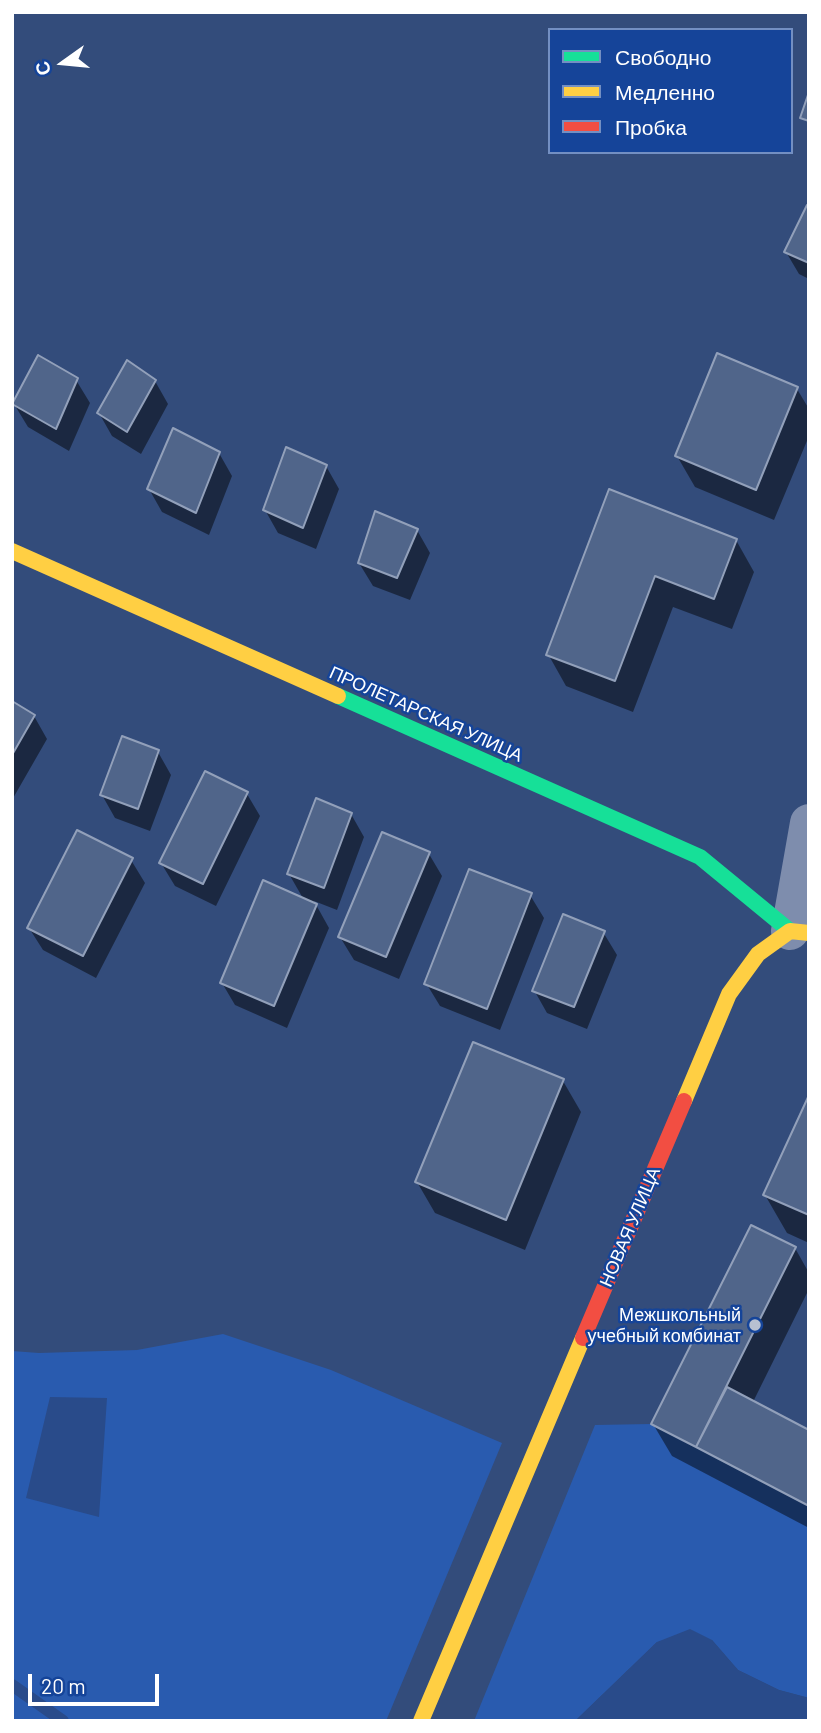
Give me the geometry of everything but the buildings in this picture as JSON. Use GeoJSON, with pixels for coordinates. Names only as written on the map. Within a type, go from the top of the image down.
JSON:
{"type":"FeatureCollection","features":[{"type":"Feature","properties":{"kind":"main road","name":"ПРОЛЕТАРСКАЯ УЛИЦА"},"geometry":{"type":"LineString","coordinates":[[12,551],[700,857],[799,932]]}},
{"type":"Feature","properties":{"kind":"main road","name":"НОВАЯ УЛИЦА"},"geometry":{"type":"LineString","coordinates":[[421,1721],[729,994],[758,954],[799,932]]}},
{"type":"Feature","properties":{"kind":"street"},"geometry":{"type":"LineString","coordinates":[[799,932],[809,823]]}},
{"type":"Feature","properties":{"kind":"shaded area"},"geometry":{"type":"Polygon","coordinates":[[[223,1334],[331,1370],[502,1443],[386,1721],[12,1721],[12,1351],[39,1353],[137,1350],[223,1334]]]}},
{"type":"Feature","properties":{"kind":"shaded area"},"geometry":{"type":"Polygon","coordinates":[[[50,1397],[107,1398],[99,1517],[26,1498],[50,1397]]]}},
{"type":"Feature","properties":{"kind":"shaded area"},"geometry":{"type":"Polygon","coordinates":[[[651,1424],[809,1506],[809,1698],[779,1690],[738,1670],[712,1640],[657,1642],[575,1721],[474,1721],[595,1425],[651,1424]]]}},
{"type":"Feature","properties":{"kind":"shaded area"},"geometry":{"type":"Polygon","coordinates":[[[690,1629],[712,1640],[738,1670],[779,1690],[809,1698],[809,1721],[575,1721],[657,1642],[690,1629]]]}},
{"type":"Feature","properties":{"kind":"waterway"},"geometry":{"type":"LineString","coordinates":[[12,1685],[63,1721]]}},
{"type":"Feature","properties":{"kind":"traffic: fast"},"geometry":{"type":"LineString","coordinates":[[338,696],[700,857],[790,931]]}},
{"type":"Feature","properties":{"kind":"traffic: slow"},"geometry":{"type":"LineString","coordinates":[[12,551],[338,696]]}},
{"type":"Feature","properties":{"kind":"traffic: slow"},"geometry":{"type":"LineString","coordinates":[[684,1101],[729,994],[758,954],[790,931],[809,933]]}},
{"type":"Feature","properties":{"kind":"traffic: slow"},"geometry":{"type":"LineString","coordinates":[[421,1721],[583,1338]]}},
{"type":"Feature","properties":{"kind":"traffic: jam"},"geometry":{"type":"LineString","coordinates":[[583,1338],[684,1101]]}},
{"type":"Feature","properties":{"kind":"place","name":"Межшкольный учебный комбинат"},"geometry":{"type":"Point","coordinates":[755,1325]}}]}
